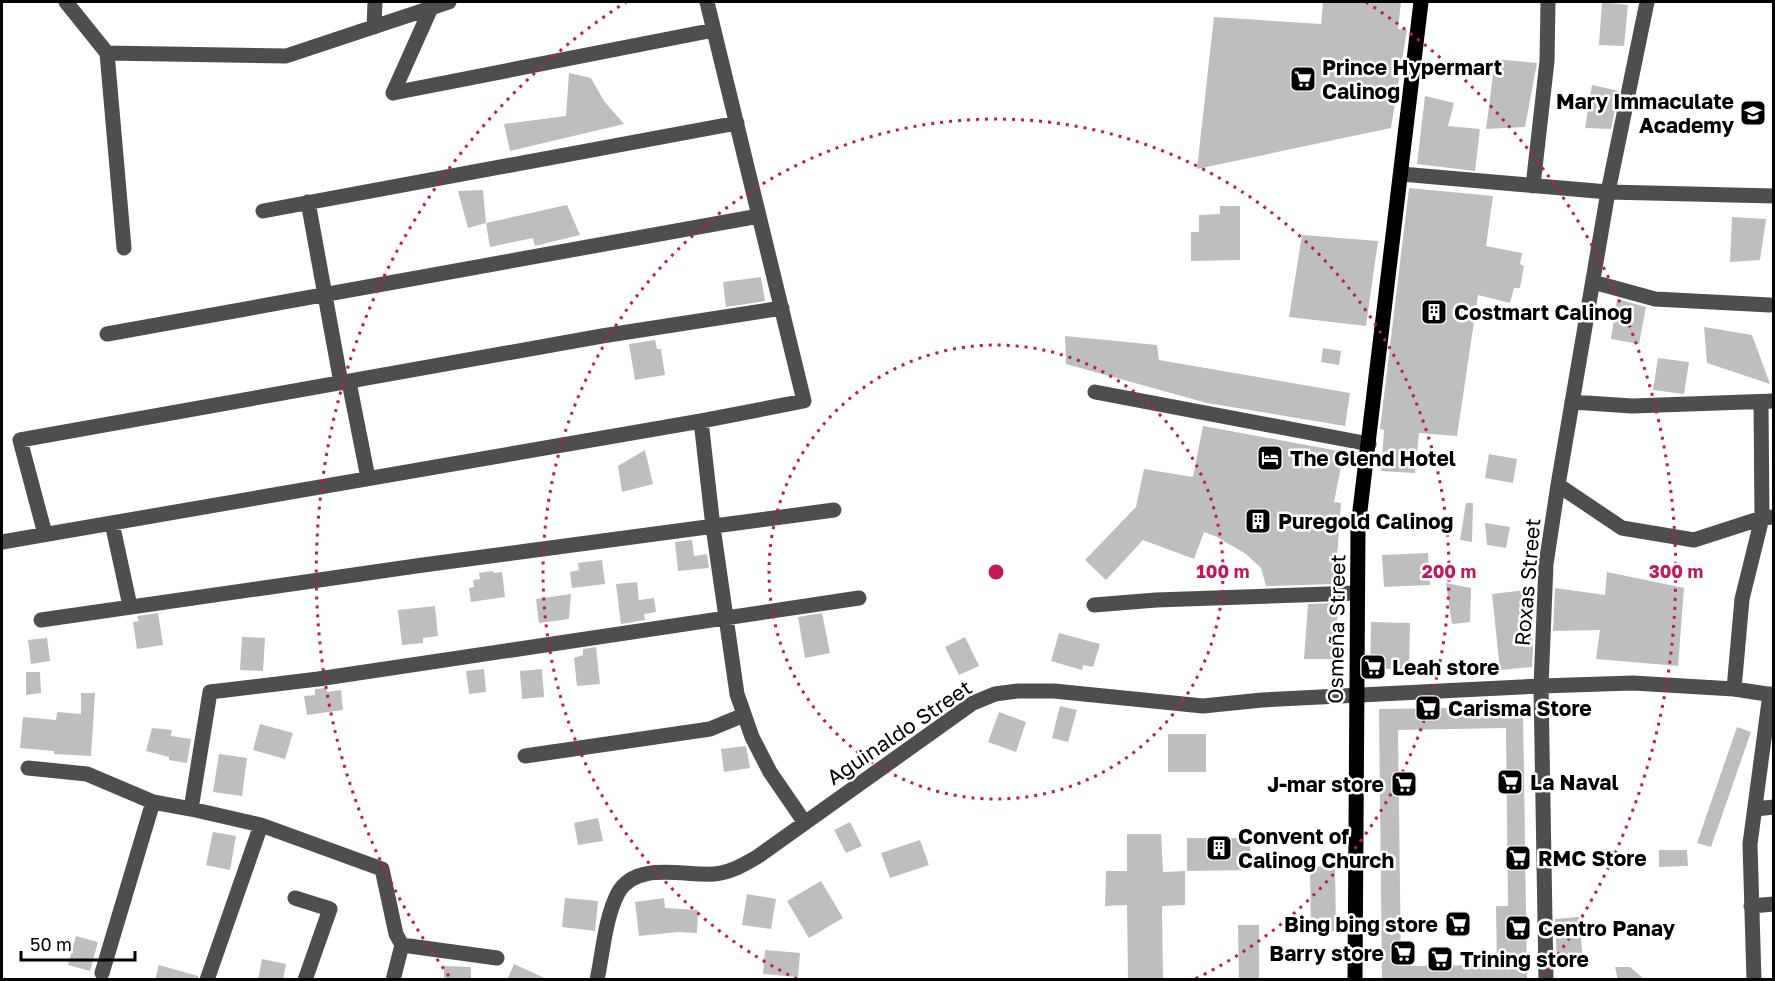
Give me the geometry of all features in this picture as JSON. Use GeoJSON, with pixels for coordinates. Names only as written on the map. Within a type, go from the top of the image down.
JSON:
{"type":"FeatureCollection","features":[{"type":"Feature","properties":{"kind":"main road","name":"Osmeña Street"},"geometry":{"type":"LineString","coordinates":[[1355,980],[1359,527],[1421,2]]}},
{"type":"Feature","properties":{"kind":"street"},"geometry":{"type":"LineString","coordinates":[[66,2],[107,53],[124,248]]}},
{"type":"Feature","properties":{"kind":"street"},"geometry":{"type":"LineString","coordinates":[[374,27],[375,2]]}},
{"type":"Feature","properties":{"kind":"street"},"geometry":{"type":"LineString","coordinates":[[107,53],[286,57],[449,2]]}},
{"type":"Feature","properties":{"kind":"street"},"geometry":{"type":"LineString","coordinates":[[2,542],[701,421],[804,401],[707,2]]}},
{"type":"Feature","properties":{"kind":"street"},"geometry":{"type":"LineString","coordinates":[[1533,186],[1547,62],[1548,2]]}},
{"type":"Feature","properties":{"kind":"street","name":"Roxas Street"},"geometry":{"type":"LineString","coordinates":[[1546,980],[1541,686],[1546,564],[1608,192],[1647,2]]}},
{"type":"Feature","properties":{"kind":"street"},"geometry":{"type":"LineString","coordinates":[[431,8],[393,93],[714,30]]}},
{"type":"Feature","properties":{"kind":"street"},"geometry":{"type":"LineString","coordinates":[[263,211],[737,123]]}},
{"type":"Feature","properties":{"kind":"street"},"geometry":{"type":"LineString","coordinates":[[1401,174],[1608,192],[1773,196]]}},
{"type":"Feature","properties":{"kind":"street"},"geometry":{"type":"LineString","coordinates":[[308,202],[324,294],[368,478]]}},
{"type":"Feature","properties":{"kind":"street"},"geometry":{"type":"LineString","coordinates":[[107,334],[759,216]]}},
{"type":"Feature","properties":{"kind":"street"},"geometry":{"type":"LineString","coordinates":[[1593,282],[1655,298],[1770,305]]}},
{"type":"Feature","properties":{"kind":"street"},"geometry":{"type":"LineString","coordinates":[[45,534],[20,440],[602,336],[782,308]]}},
{"type":"Feature","properties":{"kind":"street"},"geometry":{"type":"LineString","coordinates":[[1095,392],[1368,444]]}},
{"type":"Feature","properties":{"kind":"street"},"geometry":{"type":"LineString","coordinates":[[1572,402],[1632,406],[1767,401],[1768,517],[1743,599],[1734,689]]}},
{"type":"Feature","properties":{"kind":"street"},"geometry":{"type":"LineString","coordinates":[[701,421],[713,527],[737,694],[752,737],[770,772],[805,823]]}},
{"type":"Feature","properties":{"kind":"street"},"geometry":{"type":"LineString","coordinates":[[1558,485],[1622,528],[1694,540],[1768,517]]}},
{"type":"Feature","properties":{"kind":"street"},"geometry":{"type":"LineString","coordinates":[[41,620],[423,564],[834,510]]}},
{"type":"Feature","properties":{"kind":"street"},"geometry":{"type":"LineString","coordinates":[[112,523],[130,606]]}},
{"type":"Feature","properties":{"kind":"street"},"geometry":{"type":"LineString","coordinates":[[1094,605],[1156,600],[1357,593]]}},
{"type":"Feature","properties":{"kind":"street"},"geometry":{"type":"LineString","coordinates":[[191,808],[210,692],[318,679],[859,598]]}},
{"type":"Feature","properties":{"kind":"street","name":"Aguinaldo Street"},"geometry":{"type":"LineString","coordinates":[[597,980],[610,917],[619,892],[633,877],[649,874],[714,874],[735,869],[757,857],[973,703],[995,694],[1018,691],[1054,691],[1203,706],[1262,700],[1633,683],[1734,689],[1772,694]]}},
{"type":"Feature","properties":{"kind":"street"},"geometry":{"type":"LineString","coordinates":[[1754,980],[1750,844],[1755,809],[1768,761],[1772,694]]}},
{"type":"Feature","properties":{"kind":"street"},"geometry":{"type":"LineString","coordinates":[[525,756],[710,729],[744,715]]}},
{"type":"Feature","properties":{"kind":"street"},"geometry":{"type":"LineString","coordinates":[[28,768],[87,774],[153,802],[191,808],[261,825],[382,869],[396,934],[402,945],[393,980]]}},
{"type":"Feature","properties":{"kind":"street"},"geometry":{"type":"LineString","coordinates":[[102,973],[153,802]]}},
{"type":"Feature","properties":{"kind":"street"},"geometry":{"type":"LineString","coordinates":[[1755,809],[1773,807]]}},
{"type":"Feature","properties":{"kind":"street"},"geometry":{"type":"LineString","coordinates":[[207,980],[261,825]]}},
{"type":"Feature","properties":{"kind":"street"},"geometry":{"type":"LineString","coordinates":[[295,898],[330,909],[305,980]]}},
{"type":"Feature","properties":{"kind":"street"},"geometry":{"type":"LineString","coordinates":[[1751,906],[1773,904]]}},
{"type":"Feature","properties":{"kind":"street"},"geometry":{"type":"LineString","coordinates":[[402,945],[497,958]]}},
{"type":"Feature","properties":{"kind":"building","name":"Prince Hypermart Calinog"},"geometry":{"type":"Polygon","coordinates":[[[1323,2],[1401,2],[1398,29],[1407,30],[1391,128],[1197,169],[1214,17],[1321,24],[1323,2]]]}},
{"type":"Feature","properties":{"kind":"building"},"geometry":{"type":"Polygon","coordinates":[[[1602,2],[1628,5],[1624,46],[1599,45],[1602,2]]]}},
{"type":"Feature","properties":{"kind":"building"},"geometry":{"type":"Polygon","coordinates":[[[1495,59],[1537,63],[1525,127],[1486,129],[1495,59]]]}},
{"type":"Feature","properties":{"kind":"building"},"geometry":{"type":"Polygon","coordinates":[[[569,73],[591,78],[604,101],[624,124],[510,151],[504,124],[566,116],[569,73]]]}},
{"type":"Feature","properties":{"kind":"building"},"geometry":{"type":"Polygon","coordinates":[[[1592,85],[1619,91],[1611,129],[1585,128],[1592,85]]]}},
{"type":"Feature","properties":{"kind":"building"},"geometry":{"type":"Polygon","coordinates":[[[1425,96],[1454,103],[1448,126],[1480,129],[1475,171],[1417,164],[1425,96]]]}},
{"type":"Feature","properties":{"kind":"building","name":"Costmart Calinog"},"geometry":{"type":"Polygon","coordinates":[[[1409,188],[1493,196],[1486,246],[1522,253],[1520,264],[1524,266],[1520,288],[1514,288],[1510,303],[1478,295],[1457,436],[1419,433],[1415,473],[1381,471],[1384,430],[1380,429],[1409,188]]]}},
{"type":"Feature","properties":{"kind":"building"},"geometry":{"type":"Polygon","coordinates":[[[483,190],[486,223],[468,228],[458,191],[483,190]]]}},
{"type":"Feature","properties":{"kind":"building"},"geometry":{"type":"Polygon","coordinates":[[[567,205],[580,235],[535,246],[533,238],[490,247],[486,223],[567,205]]]}},
{"type":"Feature","properties":{"kind":"building"},"geometry":{"type":"Polygon","coordinates":[[[1220,206],[1240,206],[1240,260],[1191,261],[1191,232],[1199,232],[1199,215],[1220,214],[1220,206]]]}},
{"type":"Feature","properties":{"kind":"building"},"geometry":{"type":"Polygon","coordinates":[[[1732,217],[1766,219],[1760,260],[1730,262],[1732,217]]]}},
{"type":"Feature","properties":{"kind":"building"},"geometry":{"type":"Polygon","coordinates":[[[1302,235],[1378,241],[1366,326],[1289,317],[1302,235]]]}},
{"type":"Feature","properties":{"kind":"building"},"geometry":{"type":"Polygon","coordinates":[[[761,277],[765,301],[726,307],[723,282],[761,277]]]}},
{"type":"Feature","properties":{"kind":"building"},"geometry":{"type":"Polygon","coordinates":[[[1617,299],[1646,307],[1639,344],[1611,339],[1617,299]]]}},
{"type":"Feature","properties":{"kind":"building"},"geometry":{"type":"Polygon","coordinates":[[[1704,327],[1752,335],[1770,384],[1707,363],[1704,327]]]}},
{"type":"Feature","properties":{"kind":"building"},"geometry":{"type":"Polygon","coordinates":[[[1065,336],[1157,345],[1159,360],[1350,393],[1345,426],[1207,403],[1066,364],[1065,336]]]}},
{"type":"Feature","properties":{"kind":"building"},"geometry":{"type":"Polygon","coordinates":[[[655,340],[657,349],[661,349],[665,375],[635,380],[629,344],[655,340]]]}},
{"type":"Feature","properties":{"kind":"building"},"geometry":{"type":"Polygon","coordinates":[[[1323,348],[1341,351],[1339,365],[1321,362],[1323,348]]]}},
{"type":"Feature","properties":{"kind":"building"},"geometry":{"type":"Polygon","coordinates":[[[1658,358],[1689,362],[1684,394],[1653,390],[1658,358]]]}},
{"type":"Feature","properties":{"kind":"building"},"geometry":{"type":"Polygon","coordinates":[[[1203,426],[1344,452],[1334,502],[1341,503],[1335,584],[1266,586],[1261,568],[1246,554],[1204,532],[1194,559],[1143,540],[1106,580],[1085,560],[1136,507],[1144,469],[1193,477],[1203,426]]]}},
{"type":"Feature","properties":{"kind":"building"},"geometry":{"type":"Polygon","coordinates":[[[645,450],[653,484],[622,492],[618,466],[645,450]]]}},
{"type":"Feature","properties":{"kind":"building"},"geometry":{"type":"Polygon","coordinates":[[[1489,454],[1517,459],[1513,483],[1485,478],[1489,454]]]}},
{"type":"Feature","properties":{"kind":"building"},"geometry":{"type":"Polygon","coordinates":[[[1466,503],[1473,503],[1472,542],[1460,540],[1466,503]]]}},
{"type":"Feature","properties":{"kind":"building"},"geometry":{"type":"Polygon","coordinates":[[[1485,523],[1510,527],[1506,548],[1487,545],[1485,523]]]}},
{"type":"Feature","properties":{"kind":"building"},"geometry":{"type":"Polygon","coordinates":[[[692,540],[694,556],[707,554],[709,568],[678,571],[675,542],[692,540]]]}},
{"type":"Feature","properties":{"kind":"building"},"geometry":{"type":"Polygon","coordinates":[[[1428,553],[1430,585],[1384,587],[1382,555],[1428,553]]]}},
{"type":"Feature","properties":{"kind":"building"},"geometry":{"type":"Polygon","coordinates":[[[602,560],[605,584],[572,588],[570,572],[579,570],[578,563],[602,560]]]}},
{"type":"Feature","properties":{"kind":"building"},"geometry":{"type":"Polygon","coordinates":[[[493,571],[493,573],[502,572],[505,597],[471,602],[469,588],[474,587],[473,580],[480,579],[479,573],[493,571]]]}},
{"type":"Feature","properties":{"kind":"building"},"geometry":{"type":"Polygon","coordinates":[[[1607,572],[1684,588],[1678,666],[1596,659],[1600,630],[1553,631],[1555,588],[1605,595],[1607,572]]]}},
{"type":"Feature","properties":{"kind":"building"},"geometry":{"type":"Polygon","coordinates":[[[637,582],[639,600],[654,598],[656,612],[644,614],[645,620],[621,624],[616,584],[637,582]]]}},
{"type":"Feature","properties":{"kind":"building"},"geometry":{"type":"Polygon","coordinates":[[[1446,583],[1471,588],[1470,622],[1452,624],[1446,583]]]}},
{"type":"Feature","properties":{"kind":"building"},"geometry":{"type":"Polygon","coordinates":[[[1527,590],[1533,650],[1532,667],[1500,670],[1492,594],[1527,590]]]}},
{"type":"Feature","properties":{"kind":"building"},"geometry":{"type":"Polygon","coordinates":[[[571,594],[569,619],[539,623],[536,599],[571,594]]]}},
{"type":"Feature","properties":{"kind":"building"},"geometry":{"type":"Polygon","coordinates":[[[1338,603],[1335,659],[1304,659],[1308,604],[1338,603]]]}},
{"type":"Feature","properties":{"kind":"building"},"geometry":{"type":"Polygon","coordinates":[[[435,606],[438,636],[423,638],[423,643],[402,645],[398,610],[435,606]]]}},
{"type":"Feature","properties":{"kind":"building"},"geometry":{"type":"Polygon","coordinates":[[[158,613],[163,645],[137,649],[133,622],[139,621],[137,616],[158,613]]]}},
{"type":"Feature","properties":{"kind":"building"},"geometry":{"type":"Polygon","coordinates":[[[822,613],[830,653],[805,658],[798,617],[822,613]]]}},
{"type":"Feature","properties":{"kind":"building"},"geometry":{"type":"Polygon","coordinates":[[[1371,622],[1410,623],[1409,669],[1370,669],[1371,622]]]}},
{"type":"Feature","properties":{"kind":"building"},"geometry":{"type":"Polygon","coordinates":[[[1059,633],[1100,644],[1093,667],[1083,665],[1082,670],[1051,661],[1059,633]]]}},
{"type":"Feature","properties":{"kind":"building"},"geometry":{"type":"Polygon","coordinates":[[[242,637],[265,638],[263,671],[240,670],[242,637]]]}},
{"type":"Feature","properties":{"kind":"building"},"geometry":{"type":"Polygon","coordinates":[[[965,637],[979,666],[959,675],[945,647],[965,637]]]}},
{"type":"Feature","properties":{"kind":"building"},"geometry":{"type":"Polygon","coordinates":[[[47,638],[50,661],[31,664],[28,640],[47,638]]]}},
{"type":"Feature","properties":{"kind":"building"},"geometry":{"type":"Polygon","coordinates":[[[596,647],[600,684],[577,686],[574,658],[583,655],[583,649],[596,647]]]}},
{"type":"Feature","properties":{"kind":"building"},"geometry":{"type":"Polygon","coordinates":[[[484,669],[486,692],[469,694],[466,671],[484,669]]]}},
{"type":"Feature","properties":{"kind":"building"},"geometry":{"type":"Polygon","coordinates":[[[542,669],[544,697],[522,699],[520,671],[542,669]]]}},
{"type":"Feature","properties":{"kind":"building"},"geometry":{"type":"Polygon","coordinates":[[[26,672],[40,672],[41,693],[26,695],[26,672]]]}},
{"type":"Feature","properties":{"kind":"building"},"geometry":{"type":"Polygon","coordinates":[[[326,688],[327,692],[341,690],[343,710],[307,715],[304,696],[315,695],[315,689],[326,688]]]}},
{"type":"Feature","properties":{"kind":"building"},"geometry":{"type":"Polygon","coordinates":[[[81,693],[95,693],[91,756],[54,754],[54,751],[20,748],[23,717],[56,720],[57,712],[81,714],[81,693]]]}},
{"type":"Feature","properties":{"kind":"building"},"geometry":{"type":"Polygon","coordinates":[[[1060,706],[1077,710],[1068,742],[1052,738],[1060,706]]]}},
{"type":"Feature","properties":{"kind":"building"},"geometry":{"type":"Polygon","coordinates":[[[1523,707],[1527,980],[1382,980],[1379,709],[1523,707]],[[1506,728],[1398,730],[1401,966],[1497,965],[1496,906],[1508,906],[1506,728]]]}},
{"type":"Feature","properties":{"kind":"building"},"geometry":{"type":"Polygon","coordinates":[[[999,712],[1026,722],[1016,752],[988,742],[999,712]]]}},
{"type":"Feature","properties":{"kind":"building"},"geometry":{"type":"Polygon","coordinates":[[[260,724],[293,733],[285,759],[253,750],[260,724]]]}},
{"type":"Feature","properties":{"kind":"building"},"geometry":{"type":"Polygon","coordinates":[[[1737,727],[1751,732],[1711,847],[1697,843],[1737,727]]]}},
{"type":"Feature","properties":{"kind":"building"},"geometry":{"type":"Polygon","coordinates":[[[152,728],[172,730],[171,736],[191,739],[187,763],[169,760],[169,757],[146,751],[152,728]]]}},
{"type":"Feature","properties":{"kind":"building"},"geometry":{"type":"Polygon","coordinates":[[[1168,734],[1206,734],[1206,772],[1168,772],[1168,734]]]}},
{"type":"Feature","properties":{"kind":"building"},"geometry":{"type":"Polygon","coordinates":[[[746,746],[750,768],[724,772],[721,749],[746,746]]]}},
{"type":"Feature","properties":{"kind":"building"},"geometry":{"type":"Polygon","coordinates":[[[219,754],[247,758],[242,796],[213,792],[219,754]]]}},
{"type":"Feature","properties":{"kind":"building"},"geometry":{"type":"Polygon","coordinates":[[[598,818],[603,841],[578,845],[574,823],[598,818]]]}},
{"type":"Feature","properties":{"kind":"building"},"geometry":{"type":"Polygon","coordinates":[[[850,822],[862,846],[846,853],[834,830],[850,822]]]}},
{"type":"Feature","properties":{"kind":"building"},"geometry":{"type":"Polygon","coordinates":[[[213,832],[236,836],[230,870],[206,865],[213,832]]]}},
{"type":"Feature","properties":{"kind":"building"},"geometry":{"type":"Polygon","coordinates":[[[1127,834],[1161,834],[1163,872],[1185,871],[1185,905],[1162,906],[1163,980],[1128,980],[1127,905],[1105,906],[1106,871],[1127,871],[1127,834]]]}},
{"type":"Feature","properties":{"kind":"building","name":"Convent of Calinog Church"},"geometry":{"type":"Polygon","coordinates":[[[1187,838],[1250,838],[1250,870],[1187,871],[1187,838]]]}},
{"type":"Feature","properties":{"kind":"building"},"geometry":{"type":"Polygon","coordinates":[[[920,840],[929,865],[890,878],[881,853],[920,840]]]}},
{"type":"Feature","properties":{"kind":"building"},"geometry":{"type":"Polygon","coordinates":[[[1659,850],[1687,850],[1688,866],[1659,867],[1659,850]]]}},
{"type":"Feature","properties":{"kind":"building"},"geometry":{"type":"Polygon","coordinates":[[[1335,866],[1336,931],[1311,932],[1310,867],[1335,866]]]}},
{"type":"Feature","properties":{"kind":"building"},"geometry":{"type":"Polygon","coordinates":[[[821,881],[843,918],[809,938],[787,901],[821,881]]]}},
{"type":"Feature","properties":{"kind":"building"},"geometry":{"type":"Polygon","coordinates":[[[747,894],[776,899],[771,929],[742,925],[747,894]]]}},
{"type":"Feature","properties":{"kind":"building"},"geometry":{"type":"Polygon","coordinates":[[[565,898],[598,901],[595,931],[562,927],[565,898]]]}},
{"type":"Feature","properties":{"kind":"building"},"geometry":{"type":"Polygon","coordinates":[[[664,898],[665,908],[698,910],[697,933],[678,932],[639,936],[635,902],[664,898]]]}},
{"type":"Feature","properties":{"kind":"building"},"geometry":{"type":"Polygon","coordinates":[[[1579,917],[1583,961],[1557,963],[1555,919],[1579,917]]]}},
{"type":"Feature","properties":{"kind":"building"},"geometry":{"type":"Polygon","coordinates":[[[1238,925],[1259,925],[1259,980],[1239,980],[1238,925]]]}},
{"type":"Feature","properties":{"kind":"building"},"geometry":{"type":"Polygon","coordinates":[[[76,936],[98,942],[90,971],[68,965],[76,936]]]}},
{"type":"Feature","properties":{"kind":"building"},"geometry":{"type":"Polygon","coordinates":[[[765,950],[800,953],[798,977],[763,974],[765,950]]]}},
{"type":"Feature","properties":{"kind":"building"},"geometry":{"type":"Polygon","coordinates":[[[262,959],[286,964],[283,980],[258,980],[262,959]]]}},
{"type":"Feature","properties":{"kind":"building"},"geometry":{"type":"Polygon","coordinates":[[[514,964],[549,980],[507,980],[514,964]]]}},
{"type":"Feature","properties":{"kind":"building"},"geometry":{"type":"Polygon","coordinates":[[[159,965],[198,976],[198,980],[155,980],[159,965]]]}},
{"type":"Feature","properties":{"kind":"building"},"geometry":{"type":"Polygon","coordinates":[[[444,966],[471,967],[471,980],[444,980],[444,966]]]}},
{"type":"Feature","properties":{"kind":"building"},"geometry":{"type":"Polygon","coordinates":[[[1615,967],[1630,967],[1645,980],[1618,980],[1615,967]]]}},
{"type":"Feature","properties":{"kind":"place","name":"Prince Hypermart Calinog"},"geometry":{"type":"Point","coordinates":[1303,79]}},
{"type":"Feature","properties":{"kind":"place","name":"Mary Immaculate Academy"},"geometry":{"type":"Point","coordinates":[1753,113]}},
{"type":"Feature","properties":{"kind":"place","name":"Costmart Calinog"},"geometry":{"type":"Point","coordinates":[1434,312]}},
{"type":"Feature","properties":{"kind":"place","name":"The Glend Hotel"},"geometry":{"type":"Point","coordinates":[1270,458]}},
{"type":"Feature","properties":{"kind":"place","name":"Puregold Calinog"},"geometry":{"type":"Point","coordinates":[1258,521]}},
{"type":"Feature","properties":{"kind":"place","name":"Leah store"},"geometry":{"type":"Point","coordinates":[1373,667]}},
{"type":"Feature","properties":{"kind":"place","name":"Carisma Store"},"geometry":{"type":"Point","coordinates":[1428,708]}},
{"type":"Feature","properties":{"kind":"place","name":"La Naval"},"geometry":{"type":"Point","coordinates":[1510,782]}},
{"type":"Feature","properties":{"kind":"place","name":"J-mar store"},"geometry":{"type":"Point","coordinates":[1404,784]}},
{"type":"Feature","properties":{"kind":"place","name":"Convent of Calinog Church"},"geometry":{"type":"Point","coordinates":[1219,848]}},
{"type":"Feature","properties":{"kind":"place","name":"RMC Store"},"geometry":{"type":"Point","coordinates":[1518,858]}},
{"type":"Feature","properties":{"kind":"place","name":"Bing bing store"},"geometry":{"type":"Point","coordinates":[1458,924]}},
{"type":"Feature","properties":{"kind":"place","name":"Centro Panay"},"geometry":{"type":"Point","coordinates":[1518,928]}},
{"type":"Feature","properties":{"kind":"place","name":"Barry store"},"geometry":{"type":"Point","coordinates":[1403,953]}},
{"type":"Feature","properties":{"kind":"place","name":"Trining store"},"geometry":{"type":"Point","coordinates":[1440,959]}}]}
